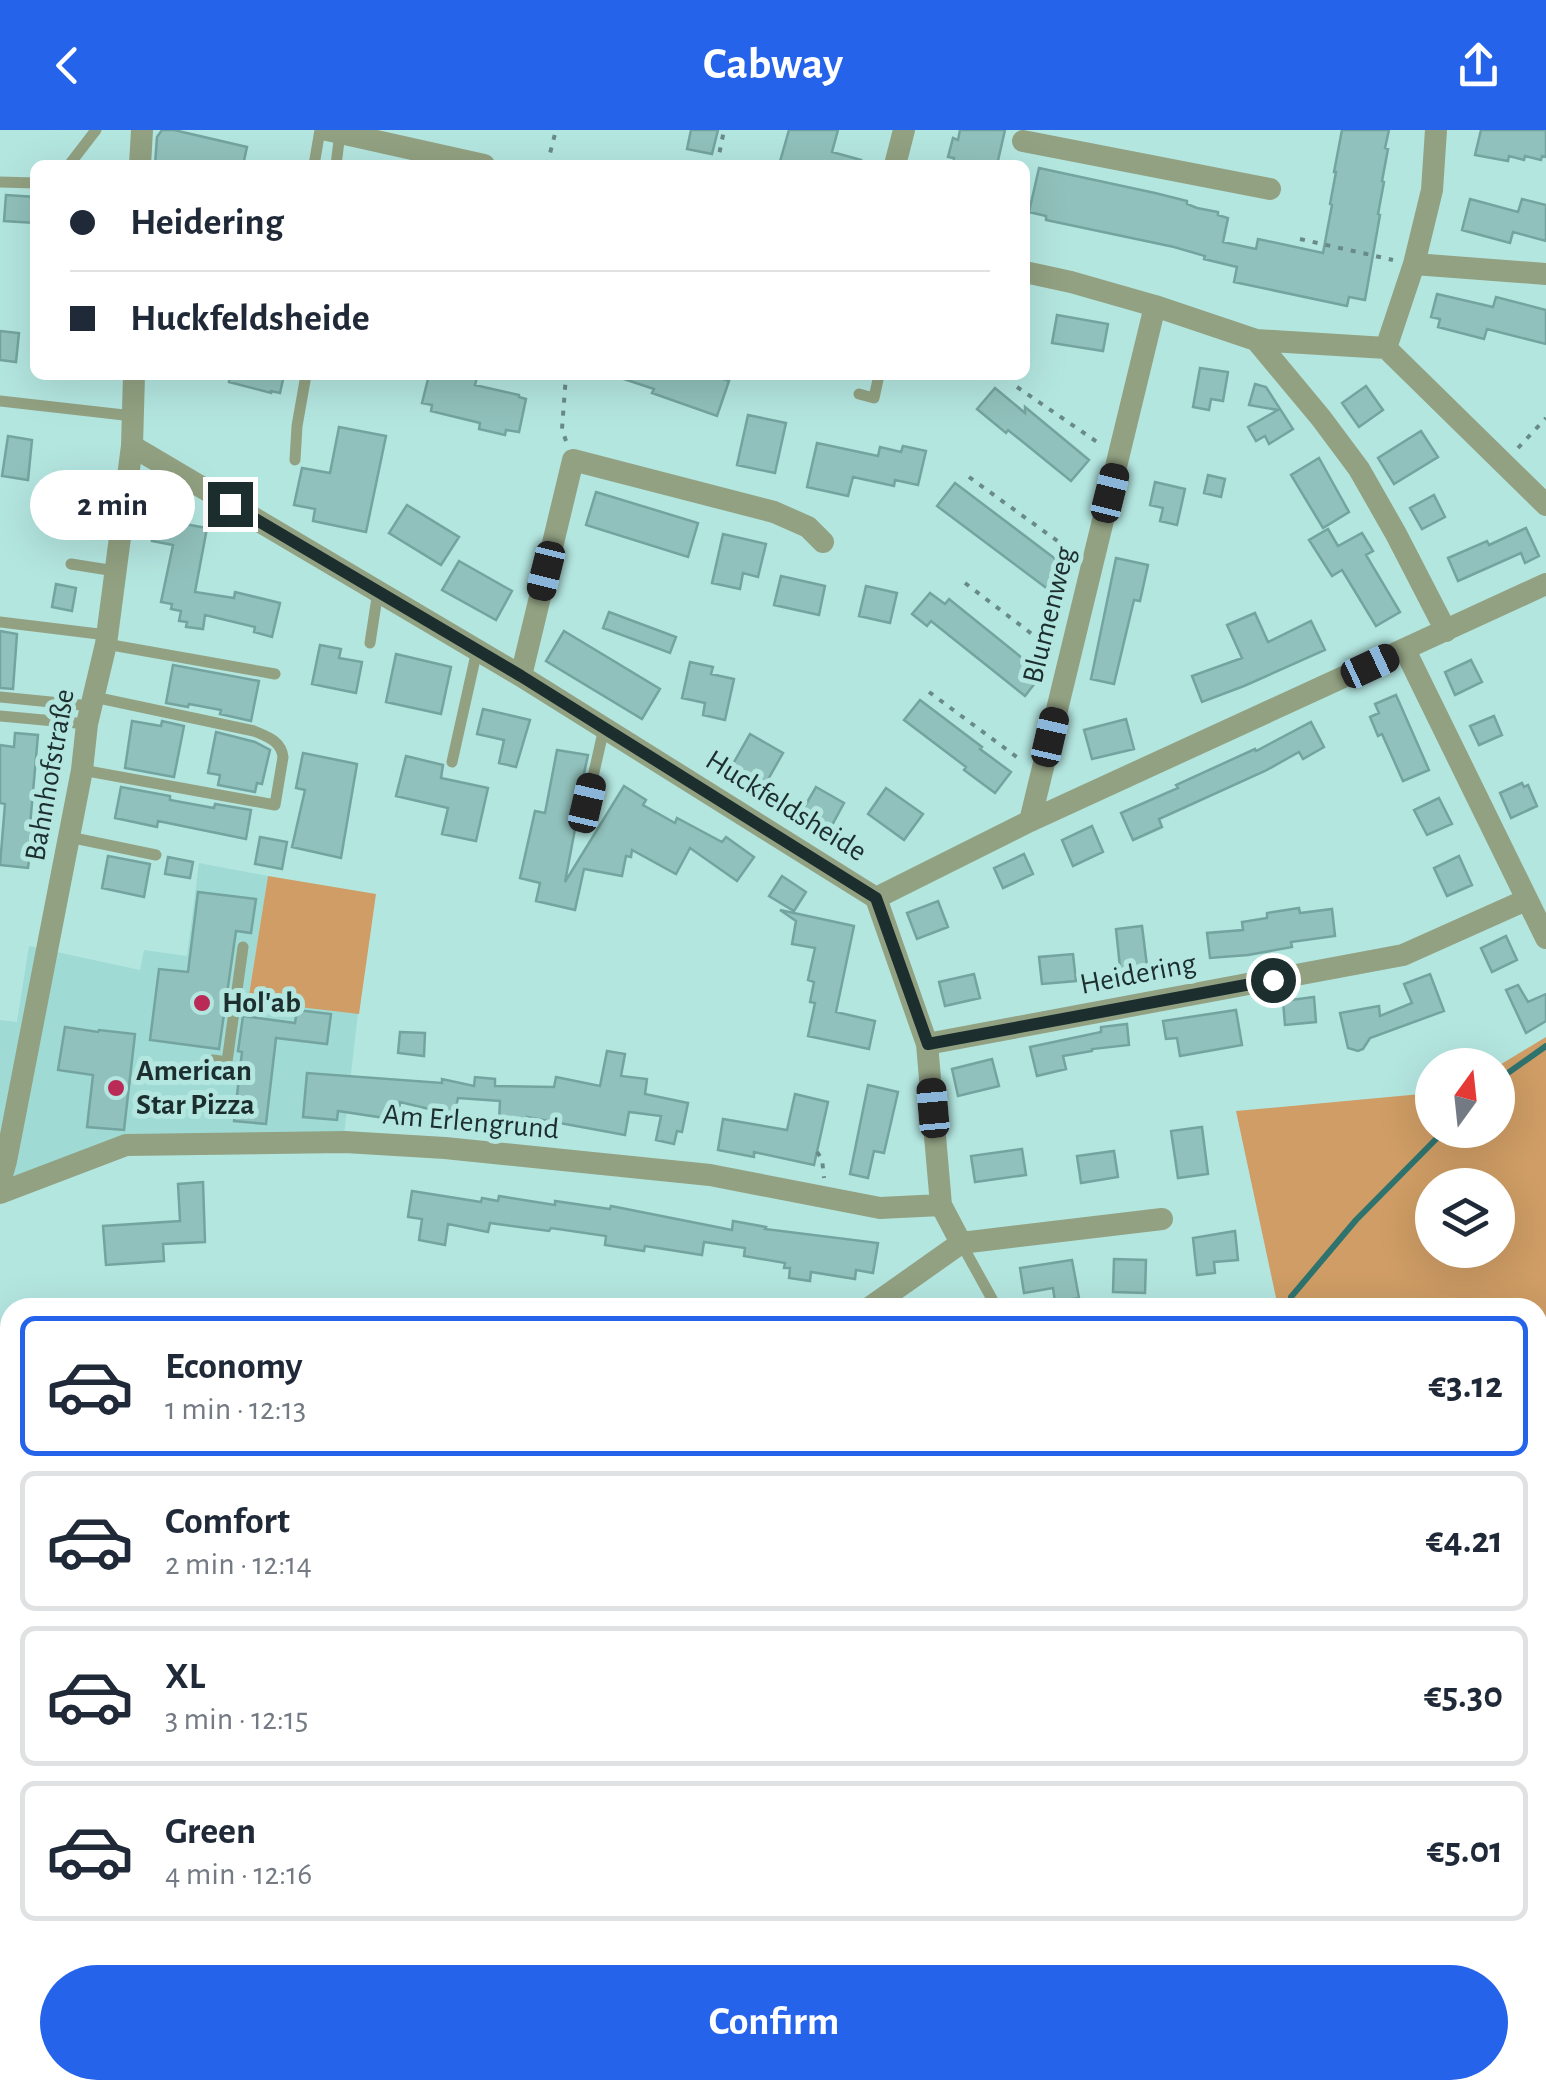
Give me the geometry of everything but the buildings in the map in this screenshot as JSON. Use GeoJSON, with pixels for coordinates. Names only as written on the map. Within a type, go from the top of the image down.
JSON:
{"type":"FeatureCollection","features":[{"type":"Feature","properties":{"kind":"street"},"geometry":{"type":"LineString","coordinates":[[140,160],[142,130]]}},
{"type":"Feature","properties":{"kind":"street"},"geometry":{"type":"LineString","coordinates":[[895,160],[904,130]]}},
{"type":"Feature","properties":{"kind":"street"},"geometry":{"type":"LineString","coordinates":[[1386,348],[1414,264],[1432,190],[1436,130]]}},
{"type":"Feature","properties":{"kind":"street"},"geometry":{"type":"LineString","coordinates":[[329,131],[461,160]]}},
{"type":"Feature","properties":{"kind":"street"},"geometry":{"type":"LineString","coordinates":[[1025,136],[1270,189]]}},
{"type":"Feature","properties":{"kind":"street"},"geometry":{"type":"LineString","coordinates":[[1414,264],[1546,274]]}},
{"type":"Feature","properties":{"kind":"street"},"geometry":{"type":"LineString","coordinates":[[1030,273],[1155,306],[1256,340],[1386,348],[1546,505]]}},
{"type":"Feature","properties":{"kind":"street","name":"Blumenweg"},"geometry":{"type":"LineString","coordinates":[[1030,821],[1155,306]]}},
{"type":"Feature","properties":{"kind":"street"},"geometry":{"type":"LineString","coordinates":[[1256,340],[1359,470],[1446,631]]}},
{"type":"Feature","properties":{"kind":"street","name":"Bahnhofstraße"},"geometry":{"type":"LineString","coordinates":[[0,1182],[106,640],[132,446],[134,380]]}},
{"type":"Feature","properties":{"kind":"street","name":"Huckfeldsheide"},"geometry":{"type":"LineString","coordinates":[[132,446],[521,676],[876,898],[1030,821],[1546,584]]}},
{"type":"Feature","properties":{"kind":"street"},"geometry":{"type":"LineString","coordinates":[[521,676],[573,460],[774,512],[808,528],[823,542]]}},
{"type":"Feature","properties":{"kind":"street"},"geometry":{"type":"LineString","coordinates":[[1404,650],[1546,938]]}},
{"type":"Feature","properties":{"kind":"street"},"geometry":{"type":"LineString","coordinates":[[876,898],[928,1044],[941,1205],[960,1243]]}},
{"type":"Feature","properties":{"kind":"street","name":"Heidering"},"geometry":{"type":"LineString","coordinates":[[928,1044],[1403,955],[1526,900]]}},
{"type":"Feature","properties":{"kind":"street","name":"Am Erlengrund"},"geometry":{"type":"LineString","coordinates":[[0,1194],[126,1145],[345,1142],[445,1148],[710,1175],[880,1208],[941,1205]]}},
{"type":"Feature","properties":{"kind":"street"},"geometry":{"type":"LineString","coordinates":[[883,1298],[960,1243],[1162,1219]]}},
{"type":"Feature","properties":{"kind":"lane"},"geometry":{"type":"LineString","coordinates":[[73,160],[96,130]]}},
{"type":"Feature","properties":{"kind":"lane"},"geometry":{"type":"LineString","coordinates":[[316,160],[329,131]]}},
{"type":"Feature","properties":{"kind":"lane"},"geometry":{"type":"LineString","coordinates":[[329,131],[335,160]]}},
{"type":"Feature","properties":{"kind":"lane"},"geometry":{"type":"LineString","coordinates":[[0,182],[30,183]]}},
{"type":"Feature","properties":{"kind":"lane"},"geometry":{"type":"LineString","coordinates":[[295,460],[305,380]]}},
{"type":"Feature","properties":{"kind":"lane"},"geometry":{"type":"LineString","coordinates":[[859,394],[874,398],[878,380]]}},
{"type":"Feature","properties":{"kind":"lane"},"geometry":{"type":"LineString","coordinates":[[0,402],[133,416]]}},
{"type":"Feature","properties":{"kind":"lane"},"geometry":{"type":"LineString","coordinates":[[71,564],[115,571]]}},
{"type":"Feature","properties":{"kind":"lane"},"geometry":{"type":"LineString","coordinates":[[370,643],[378,591]]}},
{"type":"Feature","properties":{"kind":"lane"},"geometry":{"type":"LineString","coordinates":[[0,622],[275,674]]}},
{"type":"Feature","properties":{"kind":"lane"},"geometry":{"type":"LineString","coordinates":[[452,762],[477,650]]}},
{"type":"Feature","properties":{"kind":"lane"},"geometry":{"type":"LineString","coordinates":[[0,698],[254,732],[280,746],[283,757],[275,805],[82,770]]}},
{"type":"Feature","properties":{"kind":"lane"},"geometry":{"type":"LineString","coordinates":[[0,716],[90,709]]}},
{"type":"Feature","properties":{"kind":"lane"},"geometry":{"type":"LineString","coordinates":[[587,803],[604,728]]}},
{"type":"Feature","properties":{"kind":"lane"},"geometry":{"type":"LineString","coordinates":[[69,837],[156,855]]}},
{"type":"Feature","properties":{"kind":"lane"},"geometry":{"type":"LineString","coordinates":[[213,1060],[226,1062],[243,947]]}},
{"type":"Feature","properties":{"kind":"lane"},"geometry":{"type":"LineString","coordinates":[[960,1243],[991,1298]]}},
{"type":"Feature","properties":{"kind":"path"},"geometry":{"type":"LineString","coordinates":[[548,160],[556,130]]}},
{"type":"Feature","properties":{"kind":"path"},"geometry":{"type":"LineString","coordinates":[[718,160],[724,130]]}},
{"type":"Feature","properties":{"kind":"path"},"geometry":{"type":"LineString","coordinates":[[1300,240],[1414,264]]}},
{"type":"Feature","properties":{"kind":"path"},"geometry":{"type":"LineString","coordinates":[[566,380],[562,430],[573,460]]}},
{"type":"Feature","properties":{"kind":"path"},"geometry":{"type":"LineString","coordinates":[[1017,387],[1118,457]]}},
{"type":"Feature","properties":{"kind":"path"},"geometry":{"type":"LineString","coordinates":[[1504,462],[1546,418]]}},
{"type":"Feature","properties":{"kind":"path"},"geometry":{"type":"LineString","coordinates":[[968,477],[1092,566]]}},
{"type":"Feature","properties":{"kind":"path"},"geometry":{"type":"LineString","coordinates":[[966,583],[1068,662]]}},
{"type":"Feature","properties":{"kind":"path"},"geometry":{"type":"LineString","coordinates":[[929,692],[1041,775]]}},
{"type":"Feature","properties":{"kind":"shaded area"},"geometry":{"type":"Polygon","coordinates":[[[199,863],[268,876],[248,1000],[358,1013],[344,1135],[124,1138],[0,1186],[0,1020],[17,1022],[29,946],[140,970],[144,950],[187,956],[199,863]]]}},
{"type":"Feature","properties":{"kind":"shaded area"},"geometry":{"type":"Polygon","coordinates":[[[268,876],[376,894],[359,1014],[248,1001],[268,876]]]}},
{"type":"Feature","properties":{"kind":"shaded area"},"geometry":{"type":"Polygon","coordinates":[[[1546,1037],[1546,1298],[1276,1298],[1236,1111],[1415,1095],[1415,1148],[1515,1148],[1515,1056],[1546,1037]]]}},
{"type":"Feature","properties":{"kind":"waterway"},"geometry":{"type":"LineString","coordinates":[[1515,1068],[1546,1046]]}},
{"type":"Feature","properties":{"kind":"waterway"},"geometry":{"type":"LineString","coordinates":[[1291,1297],[1356,1220],[1427,1148]]}},
{"type":"Feature","properties":{"kind":"place","name":"Hol'ab"},"geometry":{"type":"Point","coordinates":[202,1003]}},
{"type":"Feature","properties":{"kind":"place","name":"American Star Pizza"},"geometry":{"type":"Point","coordinates":[116,1088]}},
{"type":"Feature","properties":{"kind":"route"},"geometry":{"type":"LineString","coordinates":[[230,504],[521,676],[876,898],[928,1044],[1273,980]]}}]}
